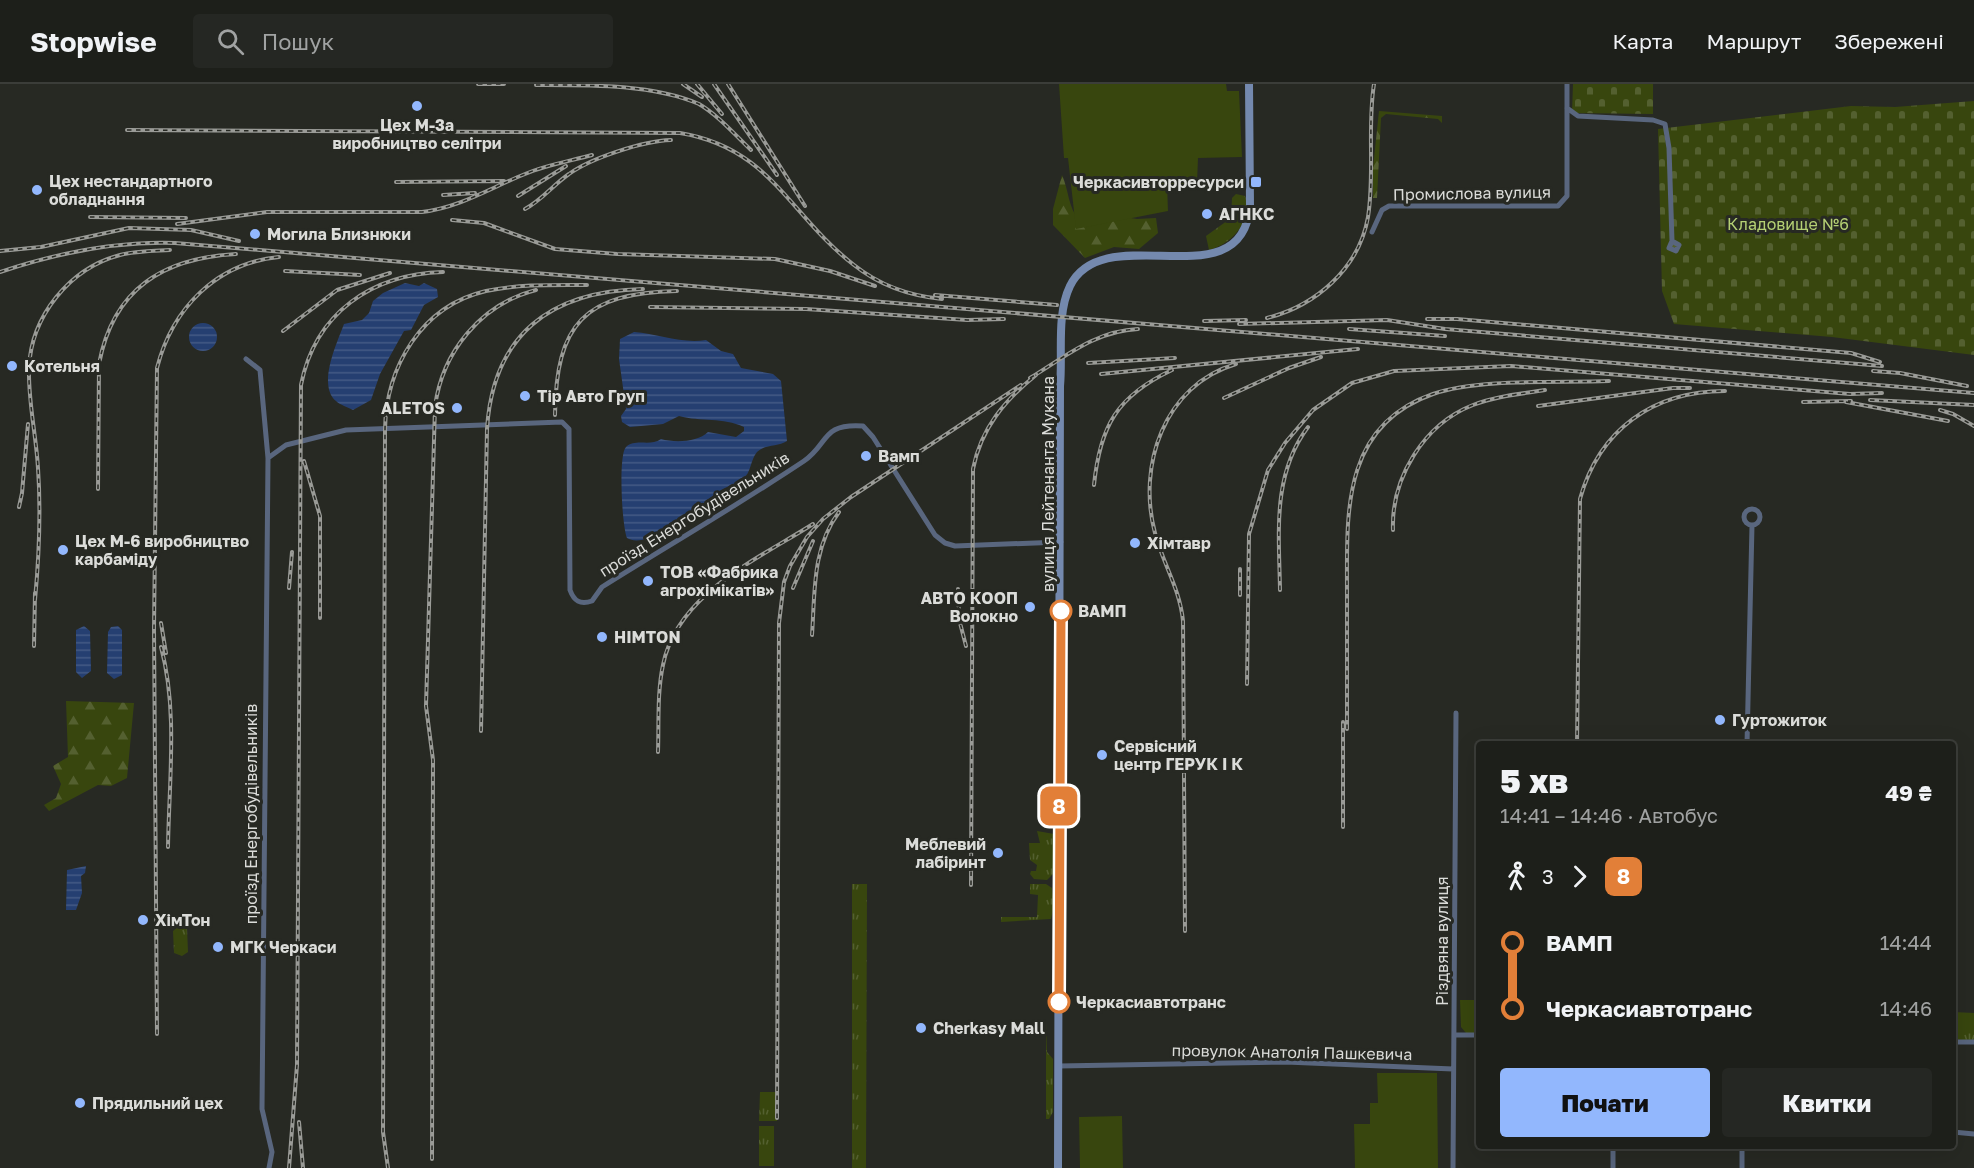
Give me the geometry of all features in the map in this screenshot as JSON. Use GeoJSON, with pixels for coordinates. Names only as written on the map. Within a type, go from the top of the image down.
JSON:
{"type":"FeatureCollection","features":[{"type":"Feature","properties":{"kind":"main road","name":"вулиця Лейтенанта Мукана"},"geometry":{"type":"LineString","coordinates":[[1058,1168],[1060,386],[1063,317],[1068,291],[1080,271],[1097,260],[1115,256],[1208,255],[1225,249],[1236,240],[1246,225],[1250,209],[1249,84]]}},
{"type":"Feature","properties":{"kind":"street","name":"Промислова вулиця"},"geometry":{"type":"LineString","coordinates":[[1372,232],[1382,210],[1389,206],[1557,206],[1567,196],[1567,84]]}},
{"type":"Feature","properties":{"kind":"street"},"geometry":{"type":"LineString","coordinates":[[1566,108],[1578,116],[1653,120],[1665,124],[1669,148],[1672,241]]}},
{"type":"Feature","properties":{"kind":"street","name":"проїзд Енергобудівельників"},"geometry":{"type":"LineString","coordinates":[[246,359],[260,370],[268,458],[262,1109],[272,1152],[269,1168]]}},
{"type":"Feature","properties":{"kind":"street","name":"проїзд Енергобудівельників"},"geometry":{"type":"LineString","coordinates":[[268,458],[286,445],[346,430],[562,422],[569,429],[570,590],[573,598],[579,602],[592,601],[602,587],[806,459],[833,429],[856,426],[863,426],[873,437],[930,528],[945,543],[955,546],[1061,542]]}},
{"type":"Feature","properties":{"kind":"street"},"geometry":{"type":"LineString","coordinates":[[1747,741],[1752,525]]}},
{"type":"Feature","properties":{"kind":"street","name":"Різдвяна вулиця"},"geometry":{"type":"LineString","coordinates":[[1453,1168],[1456,714]]}},
{"type":"Feature","properties":{"kind":"street"},"geometry":{"type":"LineString","coordinates":[[1454,1035],[1476,1035]]}},
{"type":"Feature","properties":{"kind":"street"},"geometry":{"type":"LineString","coordinates":[[1956,1042],[1974,1042]]}},
{"type":"Feature","properties":{"kind":"street","name":"провулок Анатолія Пашкевича"},"geometry":{"type":"LineString","coordinates":[[1059,1066],[1286,1062],[1453,1069]]}},
{"type":"Feature","properties":{"kind":"street"},"geometry":{"type":"LineString","coordinates":[[1956,1132],[1974,1134]]}},
{"type":"Feature","properties":{"kind":"street"},"geometry":{"type":"LineString","coordinates":[[1613,1149],[1613,1168]]}},
{"type":"Feature","properties":{"kind":"street"},"geometry":{"type":"LineString","coordinates":[[1742,1149],[1742,1168]]}},
{"type":"Feature","properties":{"kind":"green space"},"geometry":{"type":"Polygon","coordinates":[[[1059,84],[1226,84],[1227,91],[1239,91],[1242,157],[1198,158],[1197,184],[1167,184],[1168,211],[1076,229],[1068,158],[1064,158],[1059,84]]]}},
{"type":"Feature","properties":{"kind":"green space"},"geometry":{"type":"Polygon","coordinates":[[[1573,84],[1653,84],[1653,114],[1572,113],[1573,84]]]}},
{"type":"Feature","properties":{"kind":"green space","name":"Кладовище №6"},"geometry":{"type":"Polygon","coordinates":[[[1974,101],[1974,355],[1832,337],[1674,324],[1662,291],[1658,129],[1851,106],[1895,107],[1974,101]]]}},
{"type":"Feature","properties":{"kind":"green space"},"geometry":{"type":"Polygon","coordinates":[[[1379,111],[1442,116],[1442,123],[1438,119],[1386,114],[1381,118],[1377,198],[1373,198],[1373,168],[1379,111]]]}},
{"type":"Feature","properties":{"kind":"green space"},"geometry":{"type":"Polygon","coordinates":[[[1062,175],[1073,210],[1079,220],[1106,214],[1137,219],[1156,218],[1158,233],[1139,249],[1114,247],[1085,258],[1053,225],[1053,209],[1062,175]]]}},
{"type":"Feature","properties":{"kind":"green space"},"geometry":{"type":"Polygon","coordinates":[[[1236,194],[1245,196],[1247,206],[1243,223],[1225,243],[1209,250],[1206,236],[1231,218],[1232,198],[1236,194]]]}},
{"type":"Feature","properties":{"kind":"green space"},"geometry":{"type":"Polygon","coordinates":[[[66,701],[134,703],[127,778],[111,786],[98,785],[49,811],[44,805],[56,798],[61,784],[53,766],[68,757],[66,701]]]}},
{"type":"Feature","properties":{"kind":"green space"},"geometry":{"type":"Polygon","coordinates":[[[1037,831],[1054,834],[1054,873],[1047,880],[1034,879],[1030,874],[1031,871],[1036,871],[1037,865],[1030,860],[1029,843],[1040,843],[1037,831]]]}},
{"type":"Feature","properties":{"kind":"green space"},"geometry":{"type":"Polygon","coordinates":[[[852,884],[867,884],[866,1168],[852,1168],[852,884]]]}},
{"type":"Feature","properties":{"kind":"green space"},"geometry":{"type":"Polygon","coordinates":[[[1030,884],[1046,884],[1052,888],[1054,906],[1051,919],[1001,922],[1001,917],[1037,917],[1038,895],[1030,894],[1030,884]]]}},
{"type":"Feature","properties":{"kind":"green space"},"geometry":{"type":"Polygon","coordinates":[[[178,927],[187,928],[188,952],[182,956],[174,953],[173,931],[178,927]]]}},
{"type":"Feature","properties":{"kind":"green space"},"geometry":{"type":"Polygon","coordinates":[[[1476,995],[1476,1033],[1466,1033],[1461,1027],[1460,1000],[1475,1000],[1476,995]]]}},
{"type":"Feature","properties":{"kind":"green space"},"geometry":{"type":"Polygon","coordinates":[[[1956,1012],[1974,1013],[1974,1041],[1956,1039],[1956,1012]]]}},
{"type":"Feature","properties":{"kind":"green space"},"geometry":{"type":"Polygon","coordinates":[[[1046,1023],[1047,1052],[1053,1059],[1053,1112],[1049,1119],[1046,1119],[1046,1023]]]}},
{"type":"Feature","properties":{"kind":"green space"},"geometry":{"type":"Polygon","coordinates":[[[1377,1073],[1437,1073],[1438,1168],[1355,1168],[1354,1124],[1370,1124],[1370,1103],[1378,1103],[1377,1073]]]}},
{"type":"Feature","properties":{"kind":"green space"},"geometry":{"type":"Polygon","coordinates":[[[760,1092],[778,1092],[777,1121],[759,1121],[760,1092]]]}},
{"type":"Feature","properties":{"kind":"green space"},"geometry":{"type":"Polygon","coordinates":[[[1122,1116],[1123,1168],[1080,1168],[1079,1117],[1122,1116]]]}},
{"type":"Feature","properties":{"kind":"green space"},"geometry":{"type":"Polygon","coordinates":[[[759,1126],[774,1126],[774,1166],[759,1166],[759,1126]]]}},
{"type":"Feature","properties":{"kind":"water"},"geometry":{"type":"Polygon","coordinates":[[[405,283],[419,286],[424,283],[437,289],[438,297],[424,305],[411,330],[404,331],[380,374],[371,400],[353,410],[340,404],[331,394],[328,375],[333,352],[344,324],[362,320],[369,313],[373,301],[383,293],[405,283]]]}},
{"type":"Feature","properties":{"kind":"water"},"geometry":{"type":"Polygon","coordinates":[[[203,323],[213,327],[217,337],[213,347],[203,351],[193,347],[189,337],[193,327],[203,323]]]}},
{"type":"Feature","properties":{"kind":"water"},"geometry":{"type":"Polygon","coordinates":[[[634,332],[679,340],[706,340],[721,351],[733,354],[741,368],[773,374],[781,381],[787,441],[757,452],[748,473],[742,480],[721,490],[676,524],[648,538],[637,540],[627,538],[625,531],[621,476],[626,447],[634,443],[661,439],[692,440],[708,432],[736,437],[744,431],[744,427],[728,422],[679,416],[663,424],[630,427],[622,422],[621,416],[626,409],[619,359],[620,339],[634,332]]]}},
{"type":"Feature","properties":{"kind":"water"},"geometry":{"type":"Polygon","coordinates":[[[84,626],[90,631],[91,671],[82,678],[76,672],[76,630],[84,626]]]}},
{"type":"Feature","properties":{"kind":"water"},"geometry":{"type":"Polygon","coordinates":[[[118,626],[122,630],[122,675],[114,679],[107,673],[108,632],[111,627],[118,626]]]}},
{"type":"Feature","properties":{"kind":"water"},"geometry":{"type":"Polygon","coordinates":[[[86,866],[85,873],[81,876],[82,893],[76,910],[66,910],[67,870],[86,866]]]}},
{"type":"Feature","properties":{"kind":"railway"},"geometry":{"type":"LineString","coordinates":[[478,84],[504,84]]}},
{"type":"Feature","properties":{"kind":"railway"},"geometry":{"type":"LineString","coordinates":[[683,84],[702,97]]}},
{"type":"Feature","properties":{"kind":"railway"},"geometry":{"type":"LineString","coordinates":[[697,84],[722,114]]}},
{"type":"Feature","properties":{"kind":"railway"},"geometry":{"type":"LineString","coordinates":[[714,84],[777,175]]}},
{"type":"Feature","properties":{"kind":"railway"},"geometry":{"type":"LineString","coordinates":[[728,84],[805,206]]}},
{"type":"Feature","properties":{"kind":"railway"},"geometry":{"type":"LineString","coordinates":[[1267,318],[1285,312],[1318,294],[1345,269],[1363,236],[1370,200],[1371,117],[1374,84]]}},
{"type":"Feature","properties":{"kind":"railway"},"geometry":{"type":"LineString","coordinates":[[536,85],[620,87],[681,97],[706,109],[751,150]]}},
{"type":"Feature","properties":{"kind":"railway"},"geometry":{"type":"LineString","coordinates":[[127,130],[680,133],[711,141],[736,153],[758,168],[832,246],[864,272],[896,288],[942,299]]}},
{"type":"Feature","properties":{"kind":"railway"},"geometry":{"type":"LineString","coordinates":[[525,209],[569,174],[590,162],[632,147],[671,140]]}},
{"type":"Feature","properties":{"kind":"railway"},"geometry":{"type":"LineString","coordinates":[[177,224],[267,212],[422,212],[436,210],[541,168],[592,155]]}},
{"type":"Feature","properties":{"kind":"railway"},"geometry":{"type":"LineString","coordinates":[[518,196],[566,166]]}},
{"type":"Feature","properties":{"kind":"railway"},"geometry":{"type":"LineString","coordinates":[[396,182],[504,181]]}},
{"type":"Feature","properties":{"kind":"railway"},"geometry":{"type":"LineString","coordinates":[[443,195],[475,193]]}},
{"type":"Feature","properties":{"kind":"railway"},"geometry":{"type":"LineString","coordinates":[[90,217],[186,218]]}},
{"type":"Feature","properties":{"kind":"railway"},"geometry":{"type":"LineString","coordinates":[[452,220],[484,223],[555,249],[617,254],[775,259],[830,271],[875,286]]}},
{"type":"Feature","properties":{"kind":"railway"},"geometry":{"type":"LineString","coordinates":[[0,251],[41,247],[129,228],[191,230],[239,241]]}},
{"type":"Feature","properties":{"kind":"railway"},"geometry":{"type":"LineString","coordinates":[[0,272],[43,259],[108,246],[175,243],[1974,393]]}},
{"type":"Feature","properties":{"kind":"railway"},"geometry":{"type":"LineString","coordinates":[[35,600],[39,501],[29,368],[31,349],[37,330],[56,297],[85,271],[102,261],[120,255],[170,250]]}},
{"type":"Feature","properties":{"kind":"railway"},"geometry":{"type":"LineString","coordinates":[[98,489],[99,364],[106,338],[116,316],[129,297],[145,282],[164,271],[186,262],[236,254]]}},
{"type":"Feature","properties":{"kind":"railway"},"geometry":{"type":"LineString","coordinates":[[157,1034],[154,629],[157,368],[174,327],[200,293],[217,279],[235,269],[256,261],[279,257]]}},
{"type":"Feature","properties":{"kind":"railway"},"geometry":{"type":"LineString","coordinates":[[285,271],[360,275]]}},
{"type":"Feature","properties":{"kind":"railway"},"geometry":{"type":"LineString","coordinates":[[289,1168],[297,1065],[301,385],[308,360],[319,337],[333,318],[351,302],[393,280],[417,274],[443,272]]}},
{"type":"Feature","properties":{"kind":"railway"},"geometry":{"type":"LineString","coordinates":[[283,331],[337,290],[390,273]]}},
{"type":"Feature","properties":{"kind":"railway"},"geometry":{"type":"LineString","coordinates":[[388,1168],[383,1132],[385,430],[392,384],[400,362],[426,325],[443,310],[463,299],[486,291],[511,287],[587,285]]}},
{"type":"Feature","properties":{"kind":"railway"},"geometry":{"type":"LineString","coordinates":[[481,731],[487,429],[492,396],[501,367],[515,343],[533,324],[555,309],[581,298],[643,289]]}},
{"type":"Feature","properties":{"kind":"railway"},"geometry":{"type":"LineString","coordinates":[[432,1159],[433,760],[426,706],[435,407],[446,367],[468,333],[498,306],[536,290]]}},
{"type":"Feature","properties":{"kind":"railway"},"geometry":{"type":"LineString","coordinates":[[555,415],[561,358],[570,336],[582,320],[598,307],[619,298],[645,293],[677,291]]}},
{"type":"Feature","properties":{"kind":"railway"},"geometry":{"type":"LineString","coordinates":[[935,295],[1057,305]]}},
{"type":"Feature","properties":{"kind":"railway"},"geometry":{"type":"LineString","coordinates":[[650,307],[806,309],[967,320],[1004,319]]}},
{"type":"Feature","properties":{"kind":"railway"},"geometry":{"type":"LineString","coordinates":[[1427,319],[1457,319],[1851,353],[1880,362]]}},
{"type":"Feature","properties":{"kind":"railway"},"geometry":{"type":"LineString","coordinates":[[1204,321],[1246,320]]}},
{"type":"Feature","properties":{"kind":"railway"},"geometry":{"type":"LineString","coordinates":[[1239,324],[1387,320],[1445,329],[1882,366]]}},
{"type":"Feature","properties":{"kind":"railway"},"geometry":{"type":"LineString","coordinates":[[1030,378],[1094,340],[1122,331],[1138,329]]}},
{"type":"Feature","properties":{"kind":"railway"},"geometry":{"type":"LineString","coordinates":[[1349,329],[1445,336]]}},
{"type":"Feature","properties":{"kind":"railway"},"geometry":{"type":"LineString","coordinates":[[1101,374],[1358,349]]}},
{"type":"Feature","properties":{"kind":"railway"},"geometry":{"type":"LineString","coordinates":[[1224,398],[1289,368],[1321,357]]}},
{"type":"Feature","properties":{"kind":"railway"},"geometry":{"type":"LineString","coordinates":[[1088,363],[1175,358]]}},
{"type":"Feature","properties":{"kind":"railway"},"geometry":{"type":"LineString","coordinates":[[1185,931],[1183,621],[1175,587],[1155,533],[1150,507],[1150,481],[1154,456],[1162,431],[1174,409],[1190,390],[1211,375],[1236,364]]}},
{"type":"Feature","properties":{"kind":"railway"},"geometry":{"type":"LineString","coordinates":[[1247,684],[1249,534],[1268,470],[1285,443],[1313,410],[1352,383],[1394,371],[1511,366],[1850,394],[1882,393]]}},
{"type":"Feature","properties":{"kind":"railway"},"geometry":{"type":"LineString","coordinates":[[1094,485],[1101,446],[1115,415],[1137,391],[1172,370]]}},
{"type":"Feature","properties":{"kind":"railway"},"geometry":{"type":"LineString","coordinates":[[1873,371],[1900,373],[1967,386]]}},
{"type":"Feature","properties":{"kind":"railway"},"geometry":{"type":"LineString","coordinates":[[971,885],[973,469],[982,441],[996,416],[1014,394],[1036,375]]}},
{"type":"Feature","properties":{"kind":"railway"},"geometry":{"type":"LineString","coordinates":[[1347,729],[1347,563],[1350,504],[1365,450],[1381,427],[1403,408],[1433,394],[1451,389],[1495,383],[1609,381]]}},
{"type":"Feature","properties":{"kind":"railway"},"geometry":{"type":"LineString","coordinates":[[777,1118],[779,623],[784,582],[790,566],[807,537],[823,519],[851,497],[1021,385]]}},
{"type":"Feature","properties":{"kind":"railway"},"geometry":{"type":"LineString","coordinates":[[1538,406],[1673,388],[1690,388]]}},
{"type":"Feature","properties":{"kind":"railway"},"geometry":{"type":"LineString","coordinates":[[1393,530],[1394,510],[1405,473],[1414,455],[1440,425],[1473,405],[1545,390]]}},
{"type":"Feature","properties":{"kind":"railway"},"geometry":{"type":"LineString","coordinates":[[1577,741],[1580,499],[1589,475],[1601,453],[1615,435],[1633,419],[1652,407],[1675,398],[1725,391]]}},
{"type":"Feature","properties":{"kind":"railway"},"geometry":{"type":"LineString","coordinates":[[1870,400],[1974,405]]}},
{"type":"Feature","properties":{"kind":"railway"},"geometry":{"type":"LineString","coordinates":[[1803,402],[1851,401]]}},
{"type":"Feature","properties":{"kind":"railway"},"geometry":{"type":"LineString","coordinates":[[1846,402],[1948,421]]}},
{"type":"Feature","properties":{"kind":"railway"},"geometry":{"type":"LineString","coordinates":[[1940,410],[1953,414],[1974,426]]}},
{"type":"Feature","properties":{"kind":"railway"},"geometry":{"type":"LineString","coordinates":[[19,507],[28,424]]}},
{"type":"Feature","properties":{"kind":"railway"},"geometry":{"type":"LineString","coordinates":[[1280,590],[1279,526],[1283,484],[1296,445],[1308,427]]}},
{"type":"Feature","properties":{"kind":"railway"},"geometry":{"type":"LineString","coordinates":[[304,461],[320,516],[320,618]]}},
{"type":"Feature","properties":{"kind":"railway"},"geometry":{"type":"LineString","coordinates":[[812,635],[819,555],[830,526],[839,512]]}},
{"type":"Feature","properties":{"kind":"railway"},"geometry":{"type":"LineString","coordinates":[[658,752],[659,697],[663,665],[671,640],[685,618],[702,598],[723,581],[813,524]]}},
{"type":"Feature","properties":{"kind":"railway"},"geometry":{"type":"LineString","coordinates":[[793,588],[813,541]]}},
{"type":"Feature","properties":{"kind":"railway"},"geometry":{"type":"LineString","coordinates":[[289,588],[292,552]]}},
{"type":"Feature","properties":{"kind":"railway"},"geometry":{"type":"LineString","coordinates":[[1240,569],[1240,595]]}},
{"type":"Feature","properties":{"kind":"railway"},"geometry":{"type":"LineString","coordinates":[[958,589],[959,619],[966,646]]}},
{"type":"Feature","properties":{"kind":"railway"},"geometry":{"type":"LineString","coordinates":[[34,646],[35,593]]}},
{"type":"Feature","properties":{"kind":"railway"},"geometry":{"type":"LineString","coordinates":[[161,623],[166,653]]}},
{"type":"Feature","properties":{"kind":"railway"},"geometry":{"type":"LineString","coordinates":[[161,647],[171,721],[168,847]]}},
{"type":"Feature","properties":{"kind":"railway"},"geometry":{"type":"LineString","coordinates":[[1343,722],[1343,827]]}},
{"type":"Feature","properties":{"kind":"railway"},"geometry":{"type":"LineString","coordinates":[[299,1122],[303,1168]]}},
{"type":"Feature","properties":{"kind":"bus line","name":"8"},"geometry":{"type":"LineString","coordinates":[[1059,1002],[1061,611]]}},
{"type":"Feature","properties":{"kind":"place","name":"Цех М-3а виробництво селітри"},"geometry":{"type":"Point","coordinates":[417,106]}},
{"type":"Feature","properties":{"kind":"place","name":"Черкасивторресурси"},"geometry":{"type":"Point","coordinates":[1256,182]}},
{"type":"Feature","properties":{"kind":"place","name":"Цех нестандартного обладнання"},"geometry":{"type":"Point","coordinates":[37,190]}},
{"type":"Feature","properties":{"kind":"place","name":"АГНКС"},"geometry":{"type":"Point","coordinates":[1207,214]}},
{"type":"Feature","properties":{"kind":"place","name":"Могила Близнюки"},"geometry":{"type":"Point","coordinates":[255,234]}},
{"type":"Feature","properties":{"kind":"place","name":"Котельня"},"geometry":{"type":"Point","coordinates":[12,366]}},
{"type":"Feature","properties":{"kind":"place","name":"Тір Авто Груп"},"geometry":{"type":"Point","coordinates":[525,396]}},
{"type":"Feature","properties":{"kind":"place","name":"ALETOS"},"geometry":{"type":"Point","coordinates":[457,408]}},
{"type":"Feature","properties":{"kind":"place","name":"Вамп"},"geometry":{"type":"Point","coordinates":[866,456]}},
{"type":"Feature","properties":{"kind":"place","name":"Хімтавр"},"geometry":{"type":"Point","coordinates":[1135,543]}},
{"type":"Feature","properties":{"kind":"place","name":"Цех М-6 виробництво карбаміду"},"geometry":{"type":"Point","coordinates":[63,550]}},
{"type":"Feature","properties":{"kind":"place","name":"ТОВ «Фабрика агрохімікатів»"},"geometry":{"type":"Point","coordinates":[648,581]}},
{"type":"Feature","properties":{"kind":"place","name":"АВТО КООП Волокно"},"geometry":{"type":"Point","coordinates":[1030,607]}},
{"type":"Feature","properties":{"kind":"place","name":"ВАМП"},"geometry":{"type":"Point","coordinates":[1061,611]}},
{"type":"Feature","properties":{"kind":"place","name":"HIMTON"},"geometry":{"type":"Point","coordinates":[602,637]}},
{"type":"Feature","properties":{"kind":"place","name":"Гуртожиток"},"geometry":{"type":"Point","coordinates":[1720,720]}},
{"type":"Feature","properties":{"kind":"place","name":"Сервісний центр ГЕРУК І К"},"geometry":{"type":"Point","coordinates":[1102,755]}},
{"type":"Feature","properties":{"kind":"place","name":"Меблевий лабіринт"},"geometry":{"type":"Point","coordinates":[998,853]}},
{"type":"Feature","properties":{"kind":"place","name":"ХімТон"},"geometry":{"type":"Point","coordinates":[143,920]}},
{"type":"Feature","properties":{"kind":"place","name":"МГК Черкаси"},"geometry":{"type":"Point","coordinates":[218,947]}},
{"type":"Feature","properties":{"kind":"place","name":"Черкасиавтотранс"},"geometry":{"type":"Point","coordinates":[1059,1002]}},
{"type":"Feature","properties":{"kind":"place","name":"Cherkasy Mall"},"geometry":{"type":"Point","coordinates":[921,1028]}},
{"type":"Feature","properties":{"kind":"place","name":"Прядильний цех"},"geometry":{"type":"Point","coordinates":[80,1103]}}]}
